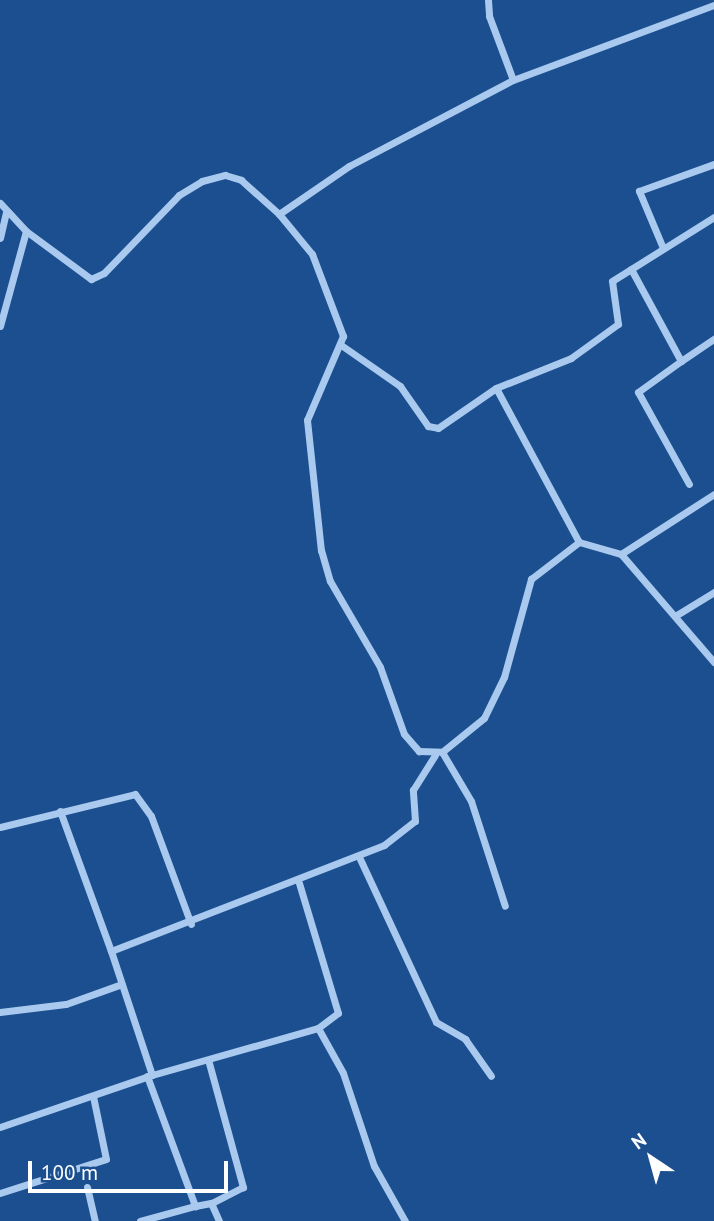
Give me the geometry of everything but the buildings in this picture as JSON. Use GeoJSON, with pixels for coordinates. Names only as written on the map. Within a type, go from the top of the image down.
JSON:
{"type":"FeatureCollection","features":[{"type":"Feature","properties":{"kind":"street"},"geometry":{"type":"LineString","coordinates":[[488,0],[489,16],[513,80]]}},
{"type":"Feature","properties":{"kind":"street"},"geometry":{"type":"LineString","coordinates":[[279,214],[349,166],[513,80],[714,5]]}},
{"type":"Feature","properties":{"kind":"street"},"geometry":{"type":"LineString","coordinates":[[663,248],[639,191],[714,164]]}},
{"type":"Feature","properties":{"kind":"street"},"geometry":{"type":"LineString","coordinates":[[0,203],[26,231],[90,278],[104,273],[147,224],[202,181],[225,175],[241,180],[279,214],[322,273],[339,317],[341,345],[307,419],[321,550],[330,580],[380,667],[404,734],[419,751],[439,753]]}},
{"type":"Feature","properties":{"kind":"street"},"geometry":{"type":"LineString","coordinates":[[0,238],[6,211]]}},
{"type":"Feature","properties":{"kind":"street"},"geometry":{"type":"LineString","coordinates":[[341,345],[400,386],[433,428],[496,388],[571,358],[618,324],[612,281],[714,217]]}},
{"type":"Feature","properties":{"kind":"street"},"geometry":{"type":"LineString","coordinates":[[0,326],[26,231]]}},
{"type":"Feature","properties":{"kind":"street"},"geometry":{"type":"LineString","coordinates":[[631,269],[681,361]]}},
{"type":"Feature","properties":{"kind":"street"},"geometry":{"type":"LineString","coordinates":[[689,484],[638,392],[714,339]]}},
{"type":"Feature","properties":{"kind":"street"},"geometry":{"type":"LineString","coordinates":[[496,388],[579,541],[621,554],[714,662]]}},
{"type":"Feature","properties":{"kind":"street"},"geometry":{"type":"LineString","coordinates":[[621,554],[714,494]]}},
{"type":"Feature","properties":{"kind":"street"},"geometry":{"type":"LineString","coordinates":[[111,951],[191,924],[360,859],[415,821],[413,790],[439,753],[469,733],[495,701],[531,579],[579,541]]}},
{"type":"Feature","properties":{"kind":"street"},"geometry":{"type":"LineString","coordinates":[[676,616],[714,592]]}},
{"type":"Feature","properties":{"kind":"street"},"geometry":{"type":"LineString","coordinates":[[439,753],[471,801],[505,906]]}},
{"type":"Feature","properties":{"kind":"street"},"geometry":{"type":"LineString","coordinates":[[0,827],[125,793],[141,799],[191,924]]}},
{"type":"Feature","properties":{"kind":"street"},"geometry":{"type":"LineString","coordinates":[[60,811],[111,951],[149,1076],[195,1206]]}},
{"type":"Feature","properties":{"kind":"street"},"geometry":{"type":"LineString","coordinates":[[360,859],[436,1022],[466,1039],[491,1076]]}},
{"type":"Feature","properties":{"kind":"street"},"geometry":{"type":"LineString","coordinates":[[0,1127],[149,1076],[209,1063],[318,1028],[333,1019],[338,1005],[322,973],[312,914],[299,883]]}},
{"type":"Feature","properties":{"kind":"street"},"geometry":{"type":"LineString","coordinates":[[0,1012],[66,1004],[122,984]]}},
{"type":"Feature","properties":{"kind":"street"},"geometry":{"type":"LineString","coordinates":[[318,1028],[343,1073],[374,1166],[405,1221]]}},
{"type":"Feature","properties":{"kind":"street"},"geometry":{"type":"LineString","coordinates":[[140,1221],[211,1203],[243,1187],[209,1063]]}},
{"type":"Feature","properties":{"kind":"street"},"geometry":{"type":"LineString","coordinates":[[0,1193],[106,1159],[93,1096]]}},
{"type":"Feature","properties":{"kind":"street"},"geometry":{"type":"LineString","coordinates":[[87,1187],[95,1221]]}},
{"type":"Feature","properties":{"kind":"street"},"geometry":{"type":"LineString","coordinates":[[211,1203],[219,1221]]}}]}
